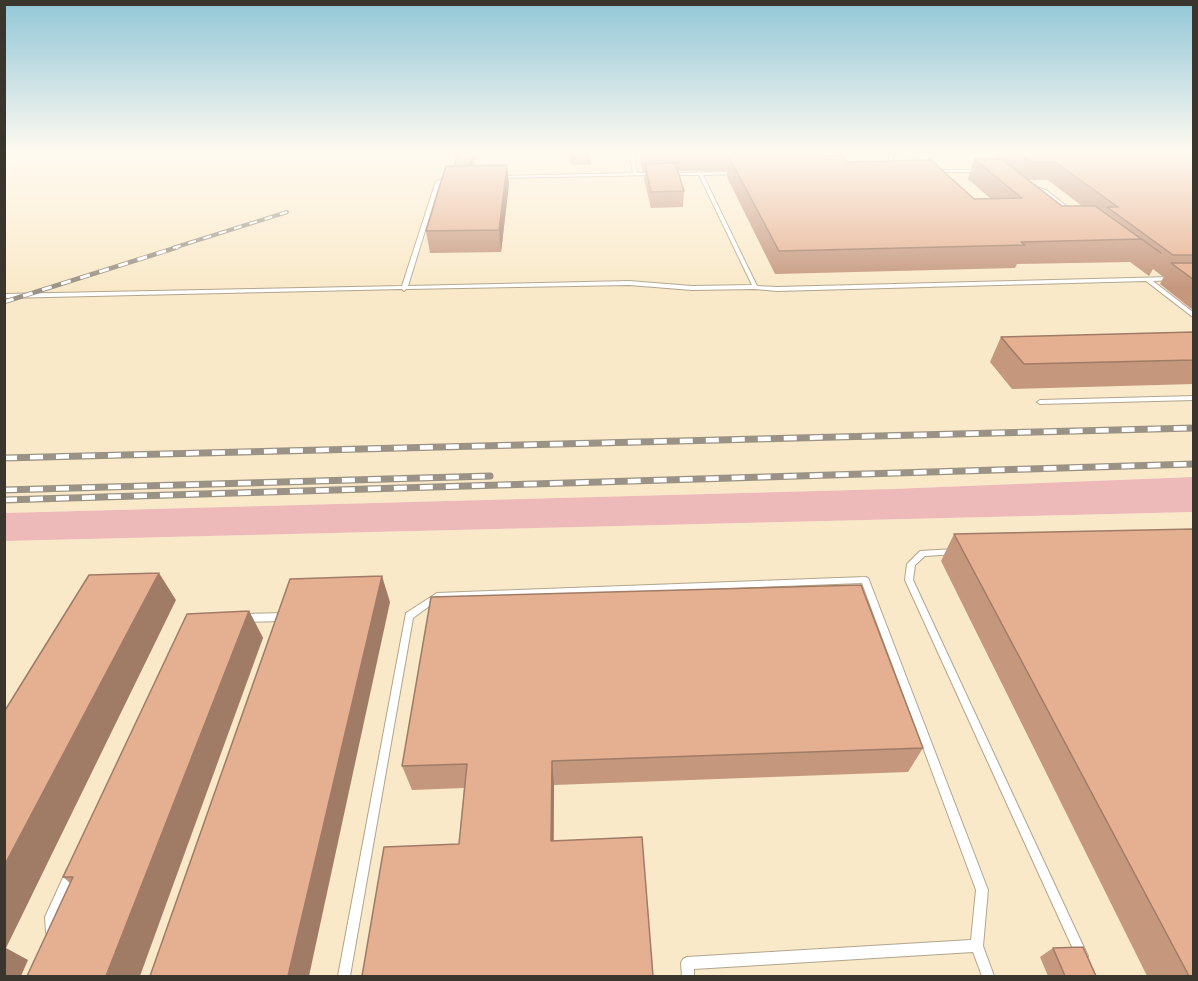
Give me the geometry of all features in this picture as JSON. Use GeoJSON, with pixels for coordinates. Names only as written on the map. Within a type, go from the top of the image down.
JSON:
{"type":"FeatureCollection","features":[{"type":"Feature","properties":{"kind":"lane"},"geometry":{"type":"LineString","coordinates":[[404,289],[433,198]]}},
{"type":"Feature","properties":{"kind":"lane"},"geometry":{"type":"LineString","coordinates":[[712,198],[755,286]]}},
{"type":"Feature","properties":{"kind":"lane"},"geometry":{"type":"LineString","coordinates":[[1054,198],[1073,213]]}},
{"type":"Feature","properties":{"kind":"lane"},"geometry":{"type":"LineString","coordinates":[[1149,272],[1159,279]]}},
{"type":"Feature","properties":{"kind":"lane"},"geometry":{"type":"LineString","coordinates":[[4,296],[629,283],[692,288],[755,286],[777,289],[1182,279]]}},
{"type":"Feature","properties":{"kind":"lane"},"geometry":{"type":"LineString","coordinates":[[1148,280],[1194,316]]}},
{"type":"Feature","properties":{"kind":"lane"},"geometry":{"type":"LineString","coordinates":[[1040,402],[1194,398]]}},
{"type":"Feature","properties":{"kind":"lane"},"geometry":{"type":"LineString","coordinates":[[969,551],[923,553],[911,564],[909,580],[1087,966]]}},
{"type":"Feature","properties":{"kind":"lane"},"geometry":{"type":"LineString","coordinates":[[344,976],[409,616],[437,596],[865,580],[982,890],[977,946],[988,976]]}},
{"type":"Feature","properties":{"kind":"lane"},"geometry":{"type":"LineString","coordinates":[[232,619],[286,617],[283,628]]}},
{"type":"Feature","properties":{"kind":"lane"},"geometry":{"type":"LineString","coordinates":[[54,946],[51,917],[76,864]]}},
{"type":"Feature","properties":{"kind":"lane"},"geometry":{"type":"LineString","coordinates":[[688,976],[687,963],[977,946]]}},
{"type":"Feature","properties":{"kind":"shaded area"},"geometry":{"type":"Polygon","coordinates":[[[4,198],[1193,198],[1193,477],[891,489],[5,513],[4,198]]]}},
{"type":"Feature","properties":{"kind":"shaded area"},"geometry":{"type":"Polygon","coordinates":[[[1193,477],[1193,512],[5,541],[5,513],[891,489],[1193,477]]]}},
{"type":"Feature","properties":{"kind":"shaded area"},"geometry":{"type":"Polygon","coordinates":[[[1193,512],[1193,976],[5,976],[4,541],[1193,512]]]}},
{"type":"Feature","properties":{"kind":"building"},"geometry":{"type":"Polygon","coordinates":[[[436,198],[503,198],[499,230],[426,231],[436,198]]]}},
{"type":"Feature","properties":{"kind":"building"},"geometry":{"type":"Polygon","coordinates":[[[751,198],[1051,198],[1062,206],[1095,206],[1141,239],[1021,242],[1025,245],[779,251],[751,198]]]}},
{"type":"Feature","properties":{"kind":"building"},"geometry":{"type":"Polygon","coordinates":[[[1105,198],[1194,198],[1194,255],[1173,255],[1107,207],[1118,207],[1105,198]]]}},
{"type":"Feature","properties":{"kind":"building"},"geometry":{"type":"Polygon","coordinates":[[[1171,263],[1194,263],[1194,280],[1171,263]]]}},
{"type":"Feature","properties":{"kind":"building"},"geometry":{"type":"Polygon","coordinates":[[[1194,332],[1194,360],[1024,364],[1001,337],[1194,332]]]}},
{"type":"Feature","properties":{"kind":"building"},"geometry":{"type":"Polygon","coordinates":[[[1194,529],[1194,976],[1189,976],[954,534],[1194,529]]]}},
{"type":"Feature","properties":{"kind":"building"},"geometry":{"type":"Polygon","coordinates":[[[159,573],[4,866],[4,712],[89,575],[159,573]]]}},
{"type":"Feature","properties":{"kind":"building"},"geometry":{"type":"Polygon","coordinates":[[[382,576],[288,976],[150,976],[290,579],[382,576]]]}},
{"type":"Feature","properties":{"kind":"building"},"geometry":{"type":"Polygon","coordinates":[[[861,585],[923,748],[552,761],[551,841],[642,837],[653,976],[362,976],[384,847],[459,844],[467,764],[402,766],[431,597],[861,585]]]}},
{"type":"Feature","properties":{"kind":"building"},"geometry":{"type":"Polygon","coordinates":[[[249,611],[106,976],[27,976],[73,877],[63,877],[187,614],[249,611]]]}},
{"type":"Feature","properties":{"kind":"building"},"geometry":{"type":"Polygon","coordinates":[[[1083,947],[1096,976],[1065,976],[1053,948],[1083,947]]]}},
{"type":"Feature","properties":{"kind":"railway"},"geometry":{"type":"LineString","coordinates":[[173,248],[287,212]]}},
{"type":"Feature","properties":{"kind":"railway"},"geometry":{"type":"LineString","coordinates":[[4,302],[178,247]]}},
{"type":"Feature","properties":{"kind":"railway"},"geometry":{"type":"LineString","coordinates":[[4,458],[1194,428]]}},
{"type":"Feature","properties":{"kind":"railway"},"geometry":{"type":"LineString","coordinates":[[4,500],[1194,464]]}},
{"type":"Feature","properties":{"kind":"railway"},"geometry":{"type":"LineString","coordinates":[[4,490],[490,476]]}}]}
